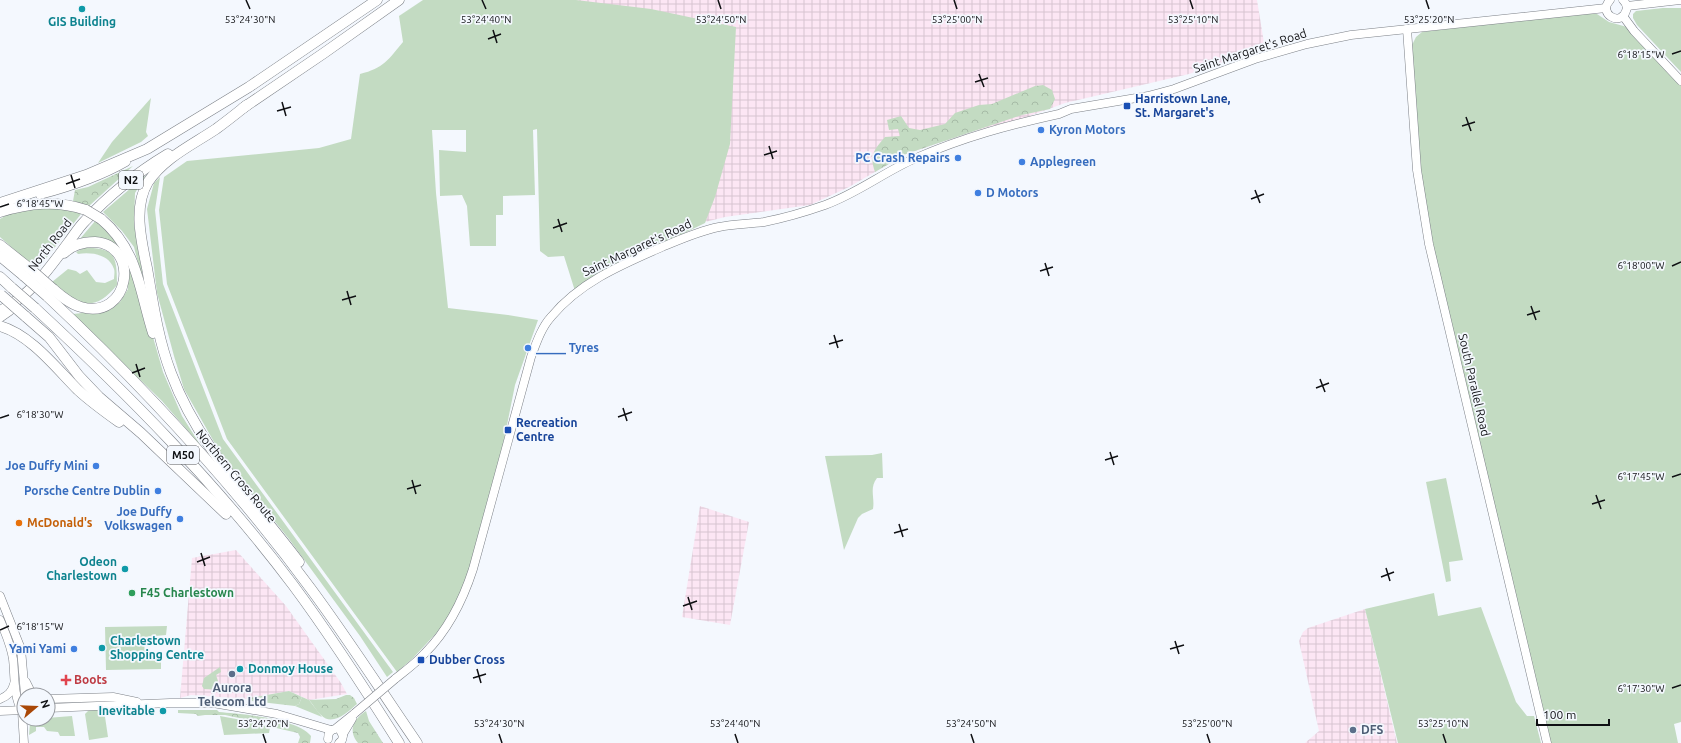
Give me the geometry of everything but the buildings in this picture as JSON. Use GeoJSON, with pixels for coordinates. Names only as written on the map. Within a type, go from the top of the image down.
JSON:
{"type":"FeatureCollection","features":[{"type":"Feature","properties":{"kind":"highway"},"geometry":{"type":"LineString","coordinates":[[0,203],[86,175],[146,150],[249,87],[377,0]]}},
{"type":"Feature","properties":{"kind":"highway","name":"N2"},"geometry":{"type":"LineString","coordinates":[[247,105],[399,0]]}},
{"type":"Feature","properties":{"kind":"highway"},"geometry":{"type":"LineString","coordinates":[[247,105],[217,128],[169,159],[156,171],[147,184],[141,198],[139,211],[143,251],[159,335],[171,373],[190,416],[212,451],[304,569],[311,589]]}},
{"type":"Feature","properties":{"kind":"highway","name":"North Road"},"geometry":{"type":"LineString","coordinates":[[18,300],[32,288],[50,268],[84,221],[115,192],[152,164],[247,105]]}},
{"type":"Feature","properties":{"kind":"highway"},"geometry":{"type":"LineString","coordinates":[[0,196],[44,188]]}},
{"type":"Feature","properties":{"kind":"highway"},"geometry":{"type":"LineString","coordinates":[[0,212],[22,205],[69,205],[86,210],[101,219],[121,238],[129,252],[165,370],[182,410],[231,488]]}},
{"type":"Feature","properties":{"kind":"highway"},"geometry":{"type":"LineString","coordinates":[[0,245],[26,272],[50,293],[80,307],[98,308],[112,302],[119,296],[123,288],[125,272],[118,256],[106,245],[97,242],[88,242],[69,248],[50,268]]}},
{"type":"Feature","properties":{"kind":"highway"},"geometry":{"type":"LineString","coordinates":[[0,256],[26,272]]}},
{"type":"Feature","properties":{"kind":"highway","name":"Northern Cross Route"},"geometry":{"type":"LineString","coordinates":[[0,277],[120,388],[195,468],[245,526],[316,616],[351,666],[399,743]]}},
{"type":"Feature","properties":{"kind":"highway","name":"Northern Cross Route"},"geometry":{"type":"LineString","coordinates":[[50,293],[206,458],[231,488],[311,589],[417,743]]}},
{"type":"Feature","properties":{"kind":"highway","name":"M50"},"geometry":{"type":"LineString","coordinates":[[1,295],[49,337],[79,376],[99,397],[141,433],[152,445]]}},
{"type":"Feature","properties":{"kind":"highway"},"geometry":{"type":"LineString","coordinates":[[0,311],[18,300]]}},
{"type":"Feature","properties":{"kind":"highway","name":"M50"},"geometry":{"type":"LineString","coordinates":[[0,326],[10,330],[29,343],[50,360],[88,399],[152,445]]}},
{"type":"Feature","properties":{"kind":"highway"},"geometry":{"type":"LineString","coordinates":[[152,445],[218,505],[316,616]]}},
{"type":"Feature","properties":{"kind":"main road"},"geometry":{"type":"LineString","coordinates":[[1608,3],[1611,17],[1617,18],[1626,12],[1624,3],[1680,0]]}},
{"type":"Feature","properties":{"kind":"main road","name":"Saint Margaret's Road"},"geometry":{"type":"LineString","coordinates":[[333,730],[395,680],[424,654],[436,641],[454,615],[473,569],[531,357],[539,336],[549,318],[560,306],[582,287],[626,263],[688,236],[719,227],[763,222],[805,212],[855,193],[914,159],[973,135],[1060,114],[1071,114],[1085,111],[1095,106],[1148,96],[1174,89],[1255,59],[1307,44],[1351,35],[1608,3]]}},
{"type":"Feature","properties":{"kind":"main road"},"geometry":{"type":"LineString","coordinates":[[1622,16],[1681,81]]}},
{"type":"Feature","properties":{"kind":"main road","name":"South Parallel Road"},"geometry":{"type":"LineString","coordinates":[[1407,28],[1417,170],[1428,242],[1547,743]]}},
{"type":"Feature","properties":{"kind":"main road"},"geometry":{"type":"LineString","coordinates":[[0,208],[12,202],[88,180],[114,169],[146,150]]}},
{"type":"Feature","properties":{"kind":"main road","name":"North Road"},"geometry":{"type":"LineString","coordinates":[[0,318],[10,311],[18,300]]}},
{"type":"Feature","properties":{"kind":"main road"},"geometry":{"type":"LineString","coordinates":[[0,596],[21,649],[24,687]]}},
{"type":"Feature","properties":{"kind":"main road"},"geometry":{"type":"LineString","coordinates":[[0,620],[12,654],[17,687]]}},
{"type":"Feature","properties":{"kind":"main road"},"geometry":{"type":"LineString","coordinates":[[22,660],[28,687]]}},
{"type":"Feature","properties":{"kind":"main road"},"geometry":{"type":"LineString","coordinates":[[0,700],[10,694],[13,690],[15,679]]}},
{"type":"Feature","properties":{"kind":"main road"},"geometry":{"type":"LineString","coordinates":[[56,698],[113,697],[160,704]]}},
{"type":"Feature","properties":{"kind":"main road"},"geometry":{"type":"LineString","coordinates":[[0,700],[16,700]]}},
{"type":"Feature","properties":{"kind":"main road"},"geometry":{"type":"LineString","coordinates":[[56,708],[213,703],[252,708],[315,726],[340,730],[342,738],[349,743]]}},
{"type":"Feature","properties":{"kind":"main road"},"geometry":{"type":"LineString","coordinates":[[0,711],[16,710]]}},
{"type":"Feature","properties":{"kind":"main road","name":"Saint Margaret's Road"},"geometry":{"type":"LineString","coordinates":[[342,738],[355,713]]}},
{"type":"Feature","properties":{"kind":"main road"},"geometry":{"type":"LineString","coordinates":[[315,726],[330,741]]}},
{"type":"Feature","properties":{"kind":"main road"},"geometry":{"type":"LineString","coordinates":[[23,727],[24,743]]}},
{"type":"Feature","properties":{"kind":"main road"},"geometry":{"type":"LineString","coordinates":[[23,734],[25,727]]}},
{"type":"Feature","properties":{"kind":"main road"},"geometry":{"type":"LineString","coordinates":[[330,741],[328,734],[333,730]]}},
{"type":"Feature","properties":{"kind":"shaded area"},"geometry":{"type":"Polygon","coordinates":[[[572,0],[1257,0],[1265,49],[1189,74],[1065,103],[1024,118],[974,131],[906,154],[849,187],[810,205],[725,217],[701,223],[572,0]]]}},
{"type":"Feature","properties":{"kind":"shaded area"},"geometry":{"type":"Polygon","coordinates":[[[700,506],[749,522],[730,625],[682,617],[700,506]]]}},
{"type":"Feature","properties":{"kind":"shaded area"},"geometry":{"type":"Polygon","coordinates":[[[236,550],[286,606],[341,683],[347,694],[309,700],[289,691],[246,699],[191,695],[180,698],[192,558],[236,550]]]}},
{"type":"Feature","properties":{"kind":"shaded area"},"geometry":{"type":"Polygon","coordinates":[[[1365,609],[1397,743],[1305,743],[1319,731],[1299,641],[1303,632],[1308,628],[1365,609]]]}},
{"type":"Feature","properties":{"kind":"green space"},"geometry":{"type":"Polygon","coordinates":[[[423,0],[576,0],[651,9],[736,27],[730,144],[715,197],[705,223],[660,245],[575,291],[564,256],[548,257],[540,251],[537,129],[533,130],[535,195],[503,196],[503,215],[496,215],[496,246],[470,246],[467,206],[462,195],[440,196],[439,150],[466,152],[466,130],[432,130],[436,193],[448,308],[538,320],[515,385],[494,490],[468,575],[458,601],[441,628],[413,658],[397,672],[227,439],[167,284],[159,210],[164,177],[187,161],[319,148],[351,139],[360,74],[380,66],[393,54],[403,42],[399,16],[423,0]]]}},
{"type":"Feature","properties":{"kind":"green space"},"geometry":{"type":"Polygon","coordinates":[[[1681,8],[1681,72],[1637,25],[1633,18],[1633,14],[1636,11],[1681,8]]]}},
{"type":"Feature","properties":{"kind":"green space"},"geometry":{"type":"Polygon","coordinates":[[[1588,13],[1597,14],[1609,22],[1627,27],[1681,85],[1681,722],[1674,724],[1678,743],[1550,743],[1433,247],[1419,163],[1412,72],[1412,45],[1416,37],[1422,32],[1429,31],[1588,13]]]}},
{"type":"Feature","properties":{"kind":"green space"},"geometry":{"type":"Polygon","coordinates":[[[1043,85],[1052,90],[1055,99],[1050,109],[1022,115],[906,154],[875,172],[872,161],[875,149],[885,137],[900,136],[898,129],[889,130],[887,120],[901,116],[909,128],[920,130],[945,124],[955,113],[979,105],[992,104],[1035,86],[1043,85]]]}},
{"type":"Feature","properties":{"kind":"green space"},"geometry":{"type":"Polygon","coordinates":[[[151,98],[146,132],[148,136],[141,142],[98,163],[112,142],[151,98]]]}},
{"type":"Feature","properties":{"kind":"green space"},"geometry":{"type":"Polygon","coordinates":[[[133,166],[89,206],[73,201],[75,190],[88,187],[133,166]]]}},
{"type":"Feature","properties":{"kind":"green space"},"geometry":{"type":"Polygon","coordinates":[[[146,175],[135,193],[134,224],[146,294],[134,247],[122,231],[103,212],[146,175]]]}},
{"type":"Feature","properties":{"kind":"green space"},"geometry":{"type":"Polygon","coordinates":[[[160,177],[155,210],[163,284],[223,439],[393,672],[387,677],[360,636],[289,539],[222,456],[184,389],[157,293],[147,209],[154,183],[160,177]]]}},
{"type":"Feature","properties":{"kind":"green space"},"geometry":{"type":"Polygon","coordinates":[[[31,207],[72,209],[81,214],[37,270],[0,237],[0,219],[10,213],[31,207]]]}},
{"type":"Feature","properties":{"kind":"green space"},"geometry":{"type":"Polygon","coordinates":[[[96,220],[109,228],[131,260],[163,372],[182,416],[201,446],[162,401],[73,314],[110,310],[120,302],[128,289],[126,267],[118,250],[99,237],[79,240],[96,220]]]}},
{"type":"Feature","properties":{"kind":"green space"},"geometry":{"type":"Polygon","coordinates":[[[84,248],[102,249],[112,255],[115,260],[117,285],[100,300],[92,303],[77,301],[52,282],[68,269],[76,271],[80,274],[87,270],[96,282],[105,283],[114,279],[114,269],[112,264],[104,257],[99,255],[88,253],[78,254],[76,252],[84,248]]]}},
{"type":"Feature","properties":{"kind":"green space"},"geometry":{"type":"Polygon","coordinates":[[[882,453],[883,478],[877,478],[873,486],[873,509],[862,514],[858,518],[844,550],[825,456],[872,455],[882,453]]]}},
{"type":"Feature","properties":{"kind":"green space"},"geometry":{"type":"Polygon","coordinates":[[[1446,478],[1463,560],[1449,562],[1451,581],[1446,582],[1426,482],[1446,478]]]}},
{"type":"Feature","properties":{"kind":"green space"},"geometry":{"type":"Polygon","coordinates":[[[1434,593],[1438,616],[1481,607],[1516,702],[1527,716],[1534,716],[1541,743],[1398,743],[1365,609],[1434,593]]]}},
{"type":"Feature","properties":{"kind":"green space"},"geometry":{"type":"Polygon","coordinates":[[[167,626],[166,635],[144,637],[145,660],[161,660],[161,669],[106,670],[105,627],[167,626]]]}},
{"type":"Feature","properties":{"kind":"green space"},"geometry":{"type":"Polygon","coordinates":[[[220,667],[221,672],[216,675],[221,690],[204,689],[202,686],[204,678],[220,667]]]}},
{"type":"Feature","properties":{"kind":"green space"},"geometry":{"type":"Polygon","coordinates":[[[289,691],[302,697],[299,704],[295,706],[251,701],[249,698],[289,691]]]}},
{"type":"Feature","properties":{"kind":"green space"},"geometry":{"type":"Polygon","coordinates":[[[350,695],[354,698],[357,704],[345,714],[335,719],[325,718],[309,700],[336,699],[350,695]]]}},
{"type":"Feature","properties":{"kind":"green space"},"geometry":{"type":"Polygon","coordinates":[[[302,697],[309,700],[322,717],[295,706],[299,704],[302,697]]]}},
{"type":"Feature","properties":{"kind":"green space"},"geometry":{"type":"Polygon","coordinates":[[[89,710],[104,710],[108,737],[89,740],[85,714],[89,710]]]}},
{"type":"Feature","properties":{"kind":"green space"},"geometry":{"type":"Polygon","coordinates":[[[178,710],[217,710],[219,712],[282,721],[304,730],[311,736],[310,743],[298,743],[300,737],[298,733],[272,727],[271,725],[260,720],[253,721],[225,715],[198,716],[196,714],[178,713],[178,710]]]}},
{"type":"Feature","properties":{"kind":"green space"},"geometry":{"type":"Polygon","coordinates":[[[366,711],[369,721],[383,743],[358,743],[355,739],[353,734],[353,726],[355,721],[366,711]]]}},
{"type":"Feature","properties":{"kind":"green space"},"geometry":{"type":"Polygon","coordinates":[[[72,716],[75,736],[60,736],[58,732],[47,731],[44,727],[56,727],[56,717],[72,716]]]}},
{"type":"Feature","properties":{"kind":"green space"},"geometry":{"type":"Polygon","coordinates":[[[220,716],[270,727],[269,733],[224,735],[220,716]]]}},
{"type":"Feature","properties":{"kind":"green space"},"geometry":{"type":"Polygon","coordinates":[[[30,727],[36,727],[36,731],[29,735],[30,727]]]}},
{"type":"Feature","properties":{"kind":"place","name":"GIS Building"},"geometry":{"type":"Point","coordinates":[82,9]}},
{"type":"Feature","properties":{"kind":"place","name":"Harristown Lane, St. Margaret's"},"geometry":{"type":"Point","coordinates":[1127,106]}},
{"type":"Feature","properties":{"kind":"place","name":"Kyron Motors"},"geometry":{"type":"Point","coordinates":[1041,130]}},
{"type":"Feature","properties":{"kind":"place","name":"PC Crash Repairs"},"geometry":{"type":"Point","coordinates":[958,158]}},
{"type":"Feature","properties":{"kind":"place","name":"Applegreen"},"geometry":{"type":"Point","coordinates":[1022,162]}},
{"type":"Feature","properties":{"kind":"place","name":"D Motors"},"geometry":{"type":"Point","coordinates":[978,193]}},
{"type":"Feature","properties":{"kind":"place","name":"_____ Tyres"},"geometry":{"type":"Point","coordinates":[528,348]}},
{"type":"Feature","properties":{"kind":"place","name":"Recreation Centre"},"geometry":{"type":"Point","coordinates":[508,430]}},
{"type":"Feature","properties":{"kind":"place","name":"Joe Duffy Mini"},"geometry":{"type":"Point","coordinates":[96,466]}},
{"type":"Feature","properties":{"kind":"place","name":"Porsche Centre Dublin"},"geometry":{"type":"Point","coordinates":[158,491]}},
{"type":"Feature","properties":{"kind":"place","name":"Joe Duffy Volkswagen"},"geometry":{"type":"Point","coordinates":[180,519]}},
{"type":"Feature","properties":{"kind":"place","name":"McDonald's"},"geometry":{"type":"Point","coordinates":[19,523]}},
{"type":"Feature","properties":{"kind":"place","name":"Odeon Charlestown"},"geometry":{"type":"Point","coordinates":[125,569]}},
{"type":"Feature","properties":{"kind":"place","name":"F45 Charlestown"},"geometry":{"type":"Point","coordinates":[132,593]}},
{"type":"Feature","properties":{"kind":"place","name":"Charlestown Shopping Centre"},"geometry":{"type":"Point","coordinates":[102,648]}},
{"type":"Feature","properties":{"kind":"place","name":"Yami Yami"},"geometry":{"type":"Point","coordinates":[74,649]}},
{"type":"Feature","properties":{"kind":"place","name":"Dubber Cross"},"geometry":{"type":"Point","coordinates":[421,660]}},
{"type":"Feature","properties":{"kind":"place","name":"Donmoy House"},"geometry":{"type":"Point","coordinates":[240,669]}},
{"type":"Feature","properties":{"kind":"place","name":"Aurora Telecom Ltd"},"geometry":{"type":"Point","coordinates":[232,674]}},
{"type":"Feature","properties":{"kind":"place","name":"Boots"},"geometry":{"type":"Point","coordinates":[66,680]}},
{"type":"Feature","properties":{"kind":"place","name":"Inevitable"},"geometry":{"type":"Point","coordinates":[163,711]}},
{"type":"Feature","properties":{"kind":"place","name":"DFS"},"geometry":{"type":"Point","coordinates":[1353,730]}}]}
